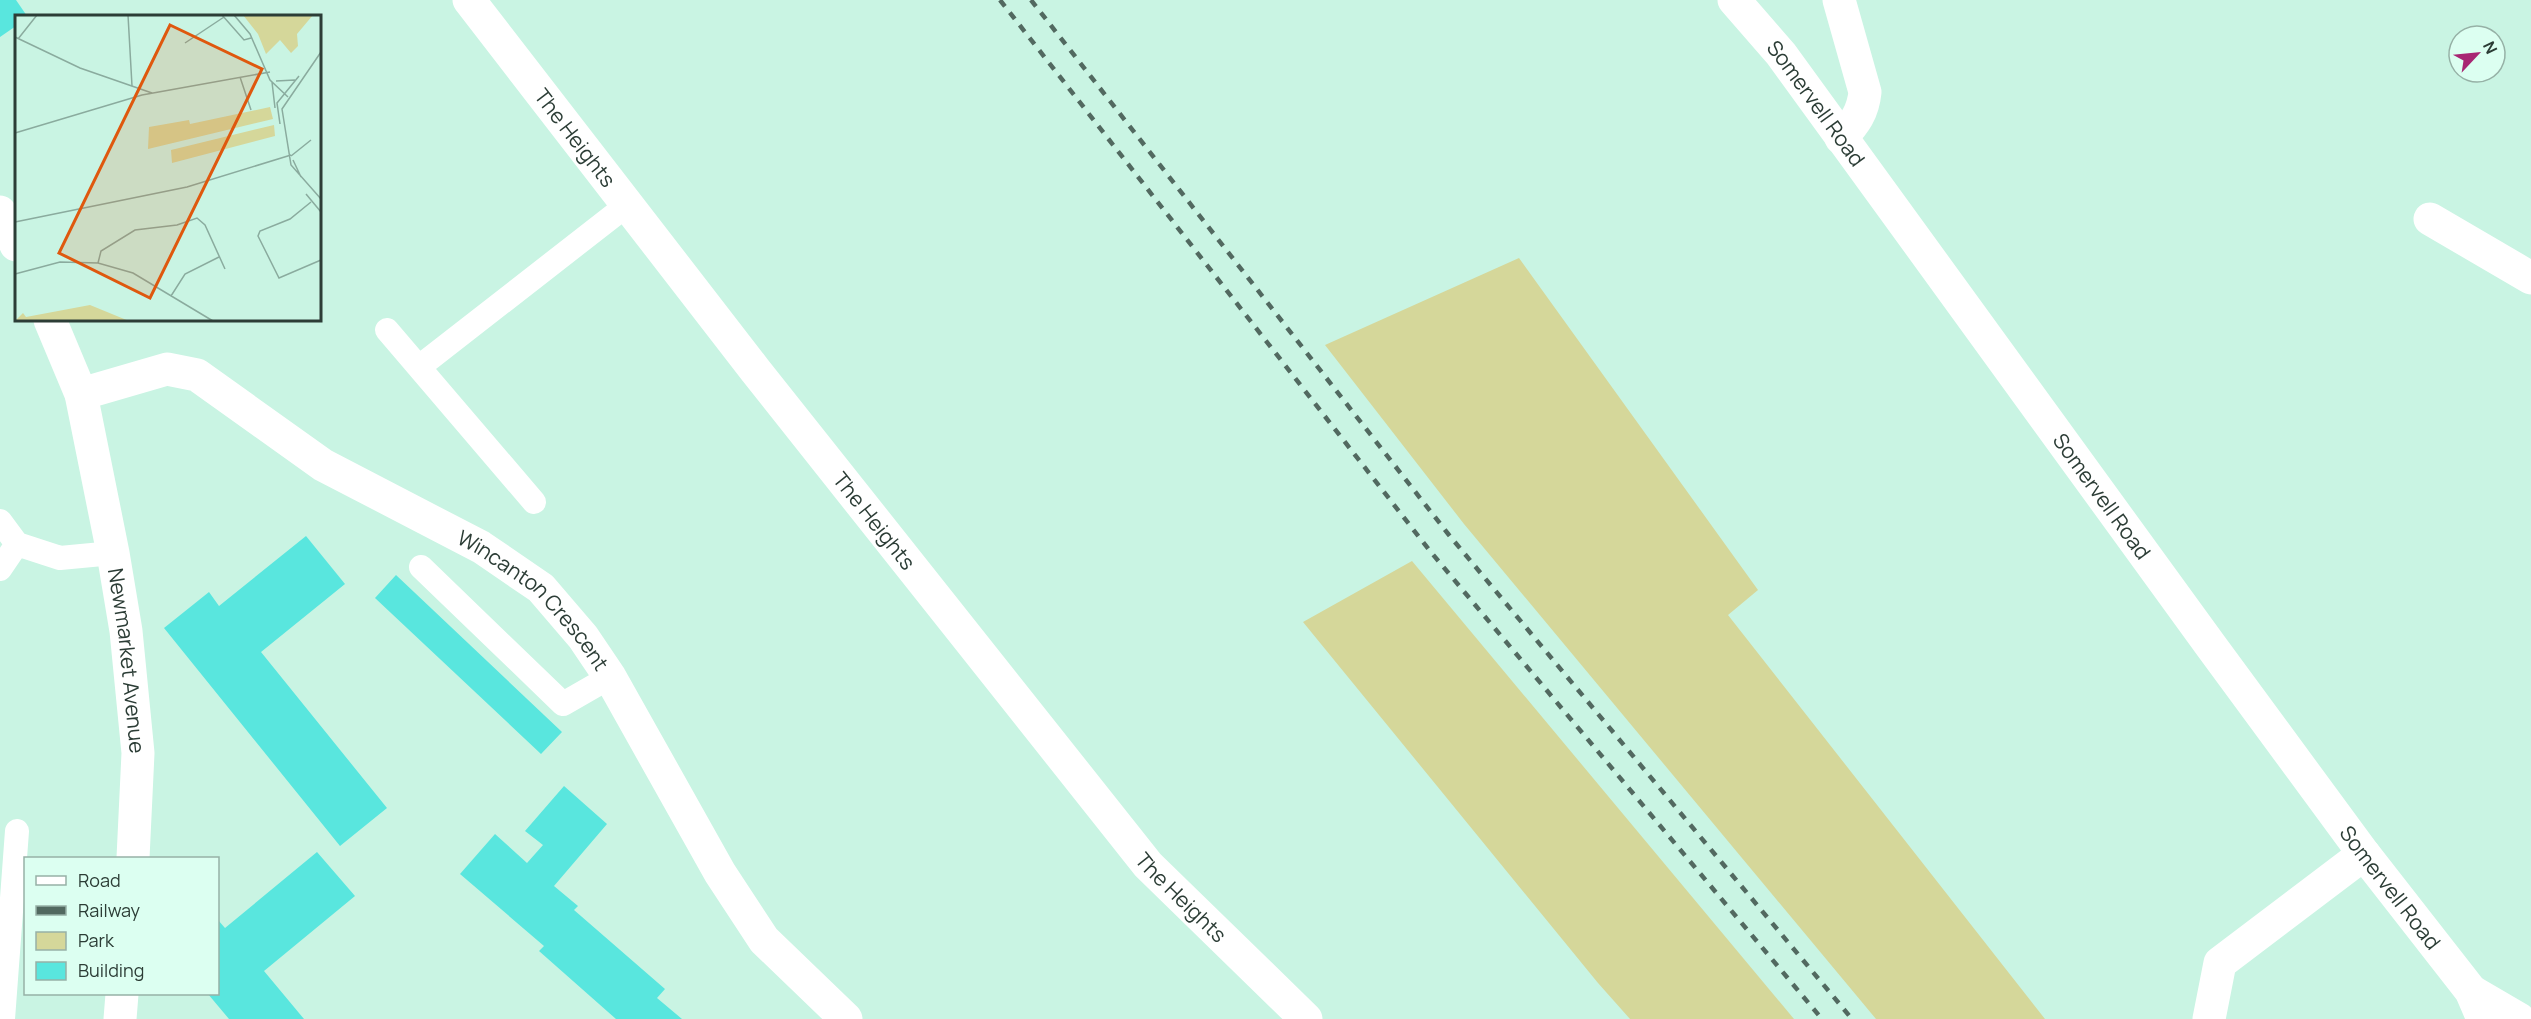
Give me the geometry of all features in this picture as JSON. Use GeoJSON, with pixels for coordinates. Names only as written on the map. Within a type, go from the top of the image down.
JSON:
{"type":"FeatureCollection","features":[{"type":"Feature","properties":{"kind":"street","name":"The Heights"},"geometry":{"type":"LineString","coordinates":[[469,0],[627,205],[1148,865],[1306,1019]]}},
{"type":"Feature","properties":{"kind":"street","name":"Somervell Road"},"geometry":{"type":"LineString","coordinates":[[1734,0],[1781,54],[2364,855],[2477,1005],[2519,1019]]}},
{"type":"Feature","properties":{"kind":"street"},"geometry":{"type":"LineString","coordinates":[[1839,0],[1865,92],[1859,115],[1841,138]]}},
{"type":"Feature","properties":{"kind":"street"},"geometry":{"type":"LineString","coordinates":[[0,212],[15,243]]}},
{"type":"Feature","properties":{"kind":"street"},"geometry":{"type":"LineString","coordinates":[[2430,219],[2531,278]]}},
{"type":"Feature","properties":{"kind":"street","name":"Newmarket Avenue"},"geometry":{"type":"LineString","coordinates":[[50,321],[81,394],[126,631],[138,753],[133,857]]}},
{"type":"Feature","properties":{"kind":"street","name":"Wincanton Crescent"},"geometry":{"type":"LineString","coordinates":[[81,394],[166,369],[197,375],[323,465],[481,547],[541,588],[583,637],[610,677],[720,873],[764,940],[846,1019]]}},
{"type":"Feature","properties":{"kind":"street"},"geometry":{"type":"LineString","coordinates":[[2209,1019],[2220,963],[2364,855]]}},
{"type":"Feature","properties":{"kind":"street"},"geometry":{"type":"LineString","coordinates":[[120,1019],[122,995]]}},
{"type":"Feature","properties":{"kind":"lane"},"geometry":{"type":"LineString","coordinates":[[418,367],[627,205]]}},
{"type":"Feature","properties":{"kind":"lane"},"geometry":{"type":"LineString","coordinates":[[387,330],[534,502]]}},
{"type":"Feature","properties":{"kind":"lane"},"geometry":{"type":"LineString","coordinates":[[0,521],[17,544],[60,558],[113,553]]}},
{"type":"Feature","properties":{"kind":"lane"},"geometry":{"type":"LineString","coordinates":[[0,569],[17,544]]}},
{"type":"Feature","properties":{"kind":"lane"},"geometry":{"type":"LineString","coordinates":[[421,567],[563,704],[610,677]]}},
{"type":"Feature","properties":{"kind":"lane"},"geometry":{"type":"LineString","coordinates":[[3,1019],[17,831]]}},
{"type":"Feature","properties":{"kind":"green space"},"geometry":{"type":"Polygon","coordinates":[[[1519,258],[1758,590],[1728,615],[2045,1019],[1876,1019],[1464,524],[1325,345],[1519,258]]]}},
{"type":"Feature","properties":{"kind":"green space"},"geometry":{"type":"Polygon","coordinates":[[[1412,561],[1794,1019],[1630,1019],[1598,983],[1303,622],[1412,561]]]}},
{"type":"Feature","properties":{"kind":"building"},"geometry":{"type":"Polygon","coordinates":[[[0,0],[16,0],[26,15],[15,15],[15,27],[0,37],[0,0]]]}},
{"type":"Feature","properties":{"kind":"building"},"geometry":{"type":"Polygon","coordinates":[[[306,536],[345,584],[261,652],[387,808],[340,846],[164,628],[209,592],[219,606],[306,536]]]}},
{"type":"Feature","properties":{"kind":"building"},"geometry":{"type":"Polygon","coordinates":[[[396,575],[562,732],[541,754],[375,598],[396,575]]]}},
{"type":"Feature","properties":{"kind":"building"},"geometry":{"type":"Polygon","coordinates":[[[564,786],[607,824],[554,886],[578,906],[574,910],[665,989],[657,998],[682,1019],[616,1019],[539,951],[544,946],[460,874],[495,834],[527,863],[543,845],[525,831],[564,786]]]}},
{"type":"Feature","properties":{"kind":"building"},"geometry":{"type":"Polygon","coordinates":[[[317,852],[355,896],[264,971],[304,1019],[229,1019],[209,995],[219,995],[219,921],[225,928],[317,852]]]}},
{"type":"Feature","properties":{"kind":"railway"},"geometry":{"type":"LineString","coordinates":[[1000,0],[1430,551],[1822,1019]]}},
{"type":"Feature","properties":{"kind":"railway"},"geometry":{"type":"LineString","coordinates":[[1031,0],[1449,535],[1852,1019]]}}]}
